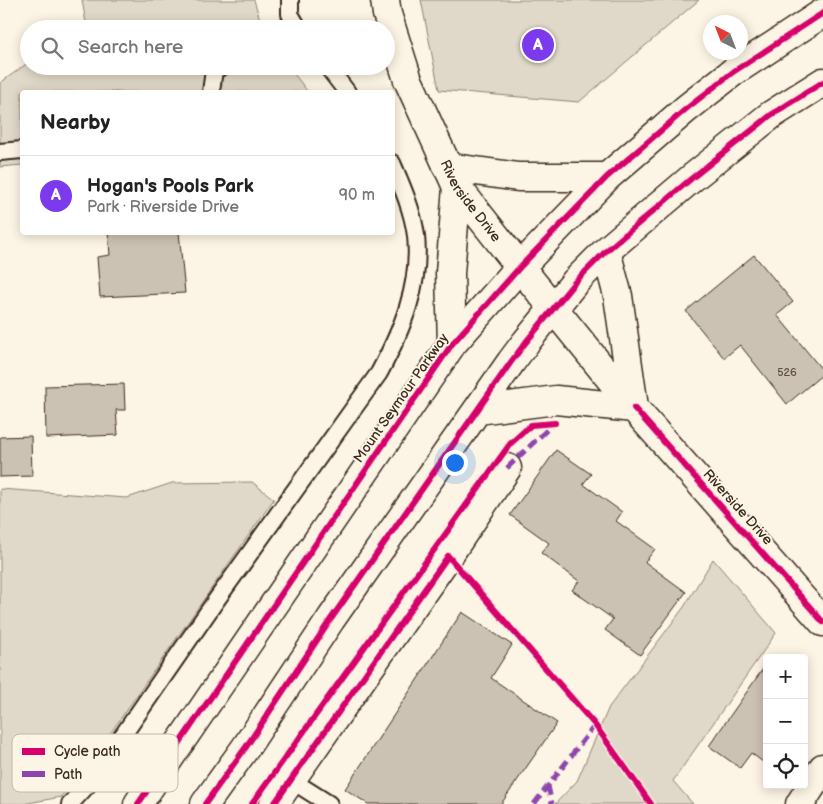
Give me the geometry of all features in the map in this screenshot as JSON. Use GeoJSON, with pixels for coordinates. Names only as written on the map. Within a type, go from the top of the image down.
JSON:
{"type":"FeatureCollection","features":[{"type":"Feature","properties":{"kind":"main road","name":"Riverside Drive"},"geometry":{"type":"LineString","coordinates":[[385,0],[389,20]]}},
{"type":"Feature","properties":{"kind":"main road","name":"Mount Seymour Parkway"},"geometry":{"type":"LineString","coordinates":[[178,745],[452,344],[520,267],[607,177],[686,109],[733,72],[823,13]]}},
{"type":"Feature","properties":{"kind":"main road","name":"Riverside Drive"},"geometry":{"type":"LineString","coordinates":[[395,39],[408,80],[452,177],[520,267],[634,408],[823,622]]}},
{"type":"Feature","properties":{"kind":"main road"},"geometry":{"type":"LineString","coordinates":[[205,804],[331,619],[526,342],[576,282],[606,251],[692,178],[771,115],[823,82]]}},
{"type":"Feature","properties":{"kind":"main road"},"geometry":{"type":"LineString","coordinates":[[452,344],[450,272],[452,177],[607,177]]}},
{"type":"Feature","properties":{"kind":"main road"},"geometry":{"type":"LineString","coordinates":[[478,410],[556,400],[634,408],[619,303],[606,251]]}},
{"type":"Feature","properties":{"kind":"main road"},"geometry":{"type":"LineString","coordinates":[[274,804],[508,468]]}},
{"type":"Feature","properties":{"kind":"main road"},"geometry":{"type":"LineString","coordinates":[[800,804],[823,768]]}},
{"type":"Feature","properties":{"kind":"main road","name":"Mount Seymour Parkway"},"geometry":{"type":"LineString","coordinates":[[138,804],[146,792]]}},
{"type":"Feature","properties":{"kind":"lane"},"geometry":{"type":"LineString","coordinates":[[290,0],[290,14],[293,20]]}},
{"type":"Feature","properties":{"kind":"lane"},"geometry":{"type":"LineString","coordinates":[[211,90],[213,75]]}},
{"type":"Feature","properties":{"kind":"lane"},"geometry":{"type":"LineString","coordinates":[[334,75],[345,90]]}},
{"type":"Feature","properties":{"kind":"lane"},"geometry":{"type":"LineString","coordinates":[[0,152],[20,150]]}},
{"type":"Feature","properties":{"kind":"lane"},"geometry":{"type":"LineString","coordinates":[[124,734],[217,599],[379,373],[397,340],[411,301],[416,262],[416,234],[408,202],[395,170]]}},
{"type":"Feature","properties":{"kind":"lane"},"geometry":{"type":"LineString","coordinates":[[291,780],[329,804]]}},
{"type":"Feature","properties":{"kind":"lane"},"geometry":{"type":"LineString","coordinates":[[70,804],[81,792]]}},
{"type":"Feature","properties":{"kind":"shaded area"},"geometry":{"type":"Polygon","coordinates":[[[82,0],[254,0],[260,20],[85,20],[82,0]]]}},
{"type":"Feature","properties":{"kind":"shaded area"},"geometry":{"type":"Polygon","coordinates":[[[421,0],[699,0],[579,102],[439,90],[421,0]]]}},
{"type":"Feature","properties":{"kind":"shaded area"},"geometry":{"type":"Polygon","coordinates":[[[20,69],[20,75],[295,75],[306,90],[20,90],[20,165],[0,167],[0,83],[20,69]]]}},
{"type":"Feature","properties":{"kind":"shaded area"},"geometry":{"type":"Polygon","coordinates":[[[252,482],[274,499],[110,734],[12,734],[12,792],[65,792],[61,797],[23,804],[0,804],[0,489],[127,498],[172,483],[252,482]]]}},
{"type":"Feature","properties":{"kind":"shaded area"},"geometry":{"type":"Polygon","coordinates":[[[713,559],[776,633],[673,781],[693,804],[555,804],[577,781],[609,707],[684,607],[713,559]]]}},
{"type":"Feature","properties":{"kind":"building"},"geometry":{"type":"Polygon","coordinates":[[[108,235],[179,235],[185,293],[100,297],[97,257],[110,255],[108,235]]]}},
{"type":"Feature","properties":{"kind":"building"},"geometry":{"type":"Polygon","coordinates":[[[754,255],[793,302],[777,315],[823,371],[823,374],[787,404],[740,345],[724,358],[686,311],[754,255]]]}},
{"type":"Feature","properties":{"kind":"building"},"geometry":{"type":"Polygon","coordinates":[[[124,384],[125,410],[116,410],[118,435],[46,438],[45,386],[124,384]]]}},
{"type":"Feature","properties":{"kind":"building"},"geometry":{"type":"Polygon","coordinates":[[[31,436],[32,476],[0,477],[0,437],[31,436]]]}},
{"type":"Feature","properties":{"kind":"building"},"geometry":{"type":"Polygon","coordinates":[[[556,450],[591,474],[583,484],[622,512],[616,521],[655,549],[645,562],[686,592],[640,655],[605,630],[613,619],[572,590],[579,581],[541,553],[549,543],[510,515],[556,450]]]}},
{"type":"Feature","properties":{"kind":"building"},"geometry":{"type":"Polygon","coordinates":[[[462,612],[512,645],[491,678],[557,723],[501,804],[368,804],[345,789],[462,612]]]}},
{"type":"Feature","properties":{"kind":"building"},"geometry":{"type":"Polygon","coordinates":[[[763,669],[763,762],[751,753],[740,768],[709,746],[763,669]]]}},
{"type":"Feature","properties":{"kind":"marked path"},"geometry":{"type":"LineString","coordinates":[[507,468],[553,424]]}},
{"type":"Feature","properties":{"kind":"marked path"},"geometry":{"type":"LineString","coordinates":[[534,804],[595,725]]}},
{"type":"Feature","properties":{"kind":"marked path"},"geometry":{"type":"LineString","coordinates":[[548,786],[552,804]]}},
{"type":"Feature","properties":{"kind":"cycle path"},"geometry":{"type":"LineString","coordinates":[[178,745],[452,344],[520,267],[607,177],[686,109],[733,72],[823,13]]}},
{"type":"Feature","properties":{"kind":"cycle path"},"geometry":{"type":"LineString","coordinates":[[205,804],[246,747],[331,619],[511,362],[575,282],[606,251],[692,178],[771,115],[823,82]]}},
{"type":"Feature","properties":{"kind":"cycle path"},"geometry":{"type":"LineString","coordinates":[[634,408],[823,622]]}},
{"type":"Feature","properties":{"kind":"cycle path"},"geometry":{"type":"LineString","coordinates":[[252,804],[510,444],[531,425],[555,423]]}},
{"type":"Feature","properties":{"kind":"cycle path"},"geometry":{"type":"LineString","coordinates":[[274,804],[448,556],[595,725],[651,804]]}},
{"type":"Feature","properties":{"kind":"cycle path"},"geometry":{"type":"LineString","coordinates":[[138,804],[146,792]]}},
{"type":"Feature","properties":{"kind":"place","name":"Hogan's Pools Park"},"geometry":{"type":"Point","coordinates":[538,45]}}]}
